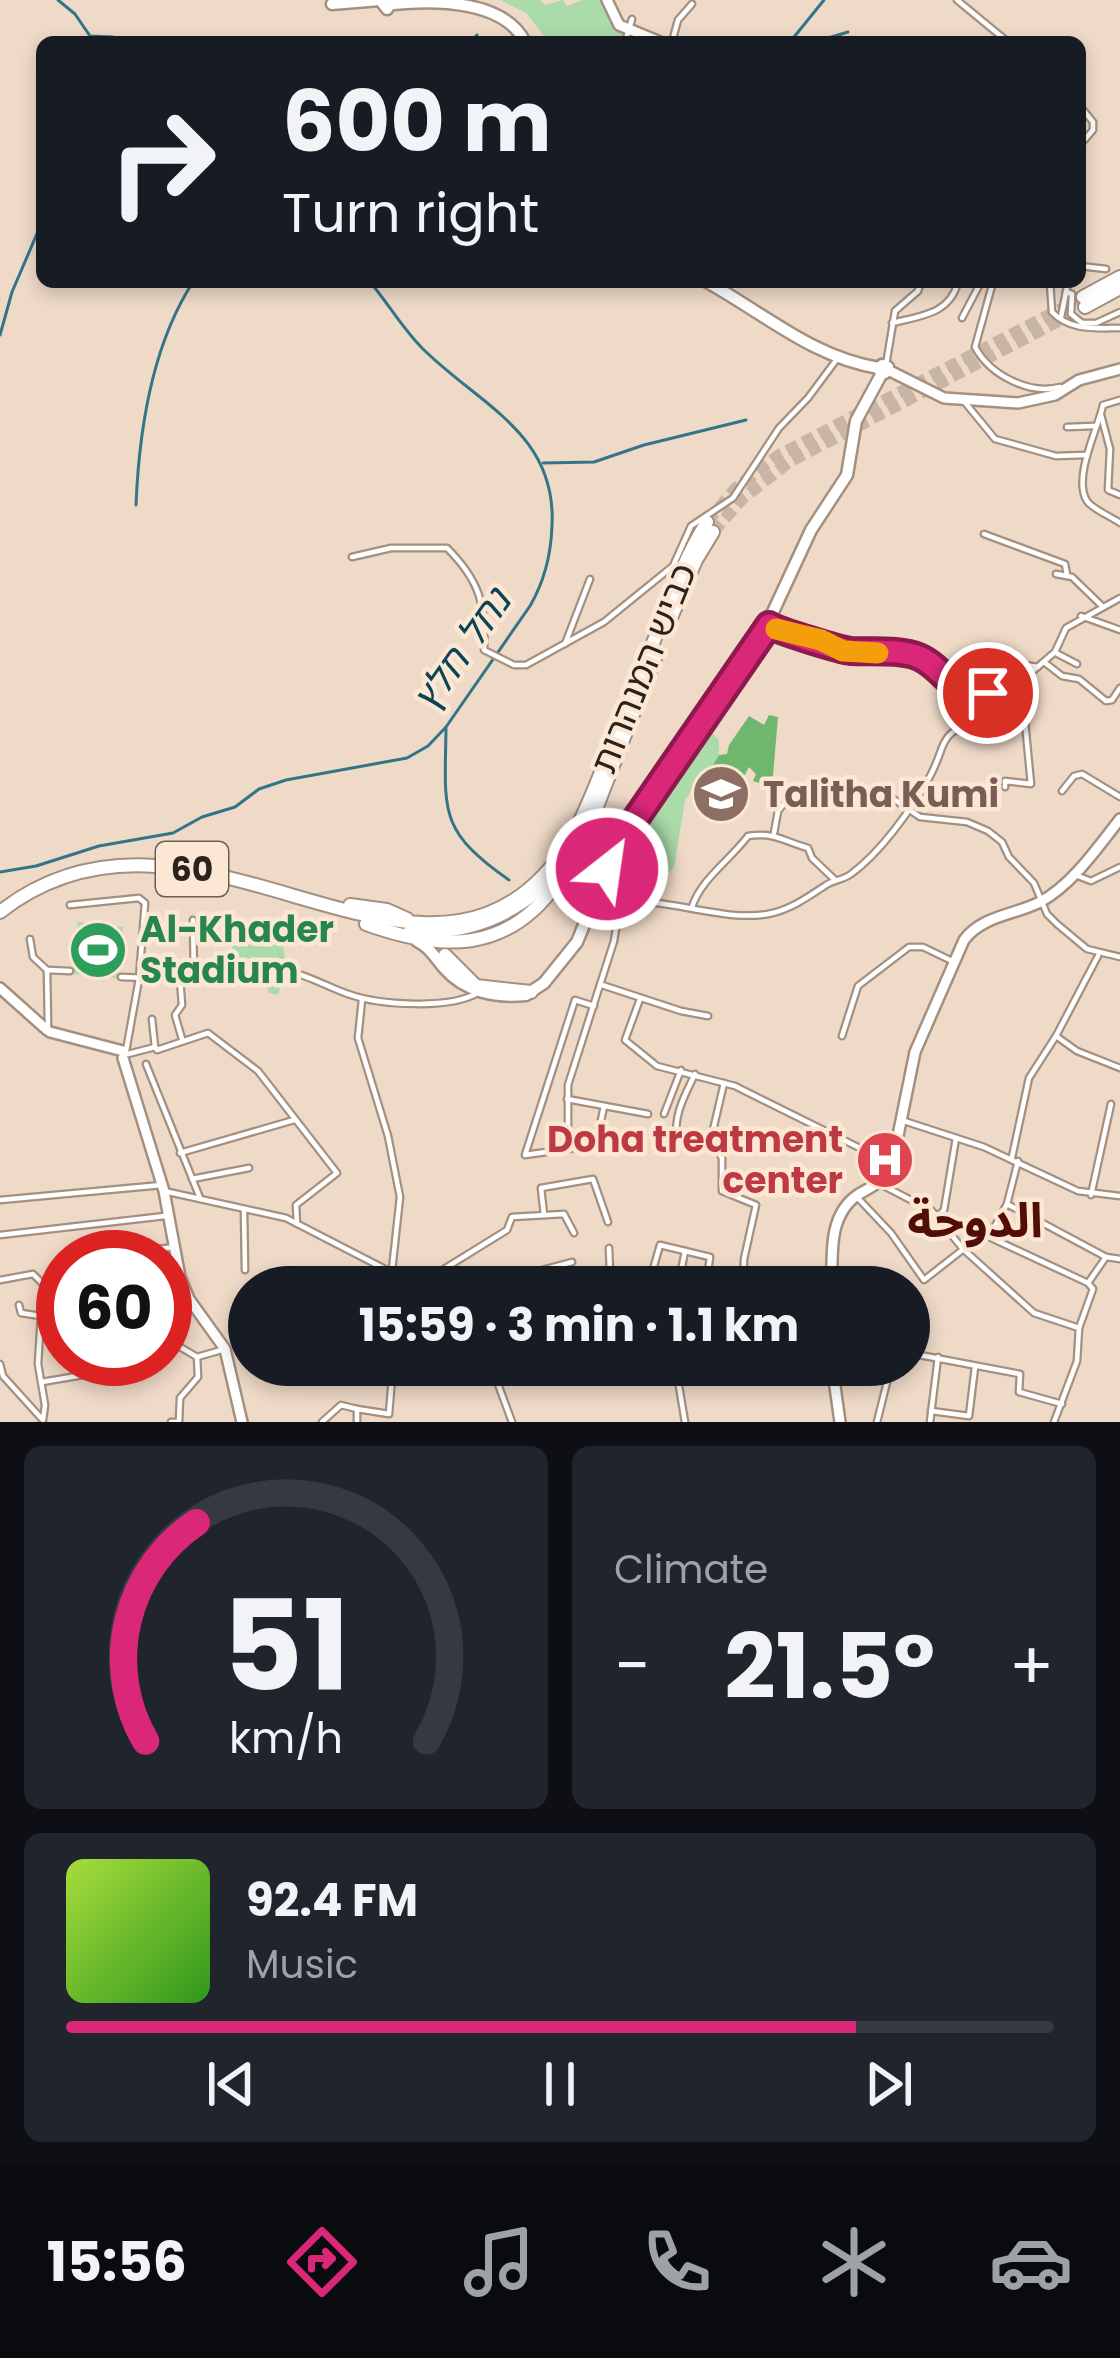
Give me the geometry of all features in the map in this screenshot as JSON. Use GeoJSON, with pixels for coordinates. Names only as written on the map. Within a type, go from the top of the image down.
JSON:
{"type":"FeatureCollection","features":[{"type":"Feature","properties":{"kind":"highway"},"geometry":{"type":"LineString","coordinates":[[1120,277],[1084,302],[1120,288]]}},
{"type":"Feature","properties":{"kind":"highway","name":"כביש המנהרות"},"geometry":{"type":"LineString","coordinates":[[512,914],[570,857],[710,527]]}},
{"type":"Feature","properties":{"kind":"highway","name":"60"},"geometry":{"type":"LineString","coordinates":[[0,912],[44,885],[81,870],[118,863],[178,866],[271,889],[387,928],[446,927],[512,914]]}},
{"type":"Feature","properties":{"kind":"highway","name":"60"},"geometry":{"type":"LineString","coordinates":[[0,922],[70,882],[102,873],[143,870],[200,877],[366,924],[454,942],[481,940],[512,914]]}},
{"type":"Feature","properties":{"kind":"highway"},"geometry":{"type":"LineString","coordinates":[[271,889],[387,910],[407,919]]}},
{"type":"Feature","properties":{"kind":"highway","name":"60"},"geometry":{"type":"LineString","coordinates":[[366,924],[416,932],[452,931],[512,914]]}},
{"type":"Feature","properties":{"kind":"highway"},"geometry":{"type":"LineString","coordinates":[[442,958],[476,986],[531,992]]}},
{"type":"Feature","properties":{"kind":"main road"},"geometry":{"type":"LineString","coordinates":[[315,0],[496,12],[513,23],[521,36]]}},
{"type":"Feature","properties":{"kind":"main road"},"geometry":{"type":"LineString","coordinates":[[387,928],[423,944],[442,958],[455,978],[478,992],[515,996],[531,992],[577,943],[613,854],[769,625],[811,530],[847,475],[856,421],[884,369],[837,358],[799,340],[717,288]]}},
{"type":"Feature","properties":{"kind":"main road"},"geometry":{"type":"LineString","coordinates":[[442,958],[441,948],[454,942]]}},
{"type":"Feature","properties":{"kind":"street"},"geometry":{"type":"LineString","coordinates":[[607,0],[616,22],[650,36]]}},
{"type":"Feature","properties":{"kind":"street"},"geometry":{"type":"LineString","coordinates":[[957,0],[1002,36]]}},
{"type":"Feature","properties":{"kind":"street"},"geometry":{"type":"LineString","coordinates":[[674,36],[678,20],[692,4]]}},
{"type":"Feature","properties":{"kind":"street"},"geometry":{"type":"LineString","coordinates":[[627,36],[630,24]]}},
{"type":"Feature","properties":{"kind":"street"},"geometry":{"type":"LineString","coordinates":[[1086,267],[1106,269]]}},
{"type":"Feature","properties":{"kind":"street"},"geometry":{"type":"LineString","coordinates":[[918,288],[895,311],[884,369],[944,398],[963,400],[1032,401],[1071,384]]}},
{"type":"Feature","properties":{"kind":"street"},"geometry":{"type":"LineString","coordinates":[[892,323],[941,309],[956,288]]}},
{"type":"Feature","properties":{"kind":"street"},"geometry":{"type":"LineString","coordinates":[[962,318],[979,288]]}},
{"type":"Feature","properties":{"kind":"street"},"geometry":{"type":"LineString","coordinates":[[991,288],[975,347],[993,370],[1046,390],[1120,369]]}},
{"type":"Feature","properties":{"kind":"street"},"geometry":{"type":"LineString","coordinates":[[1050,288],[1052,312],[1060,320],[1073,326],[1120,328]]}},
{"type":"Feature","properties":{"kind":"street"},"geometry":{"type":"LineString","coordinates":[[1060,320],[1067,288]]}},
{"type":"Feature","properties":{"kind":"street"},"geometry":{"type":"LineString","coordinates":[[1066,292],[1072,294],[1072,314],[1082,323],[1120,313]]}},
{"type":"Feature","properties":{"kind":"street"},"geometry":{"type":"LineString","coordinates":[[352,557],[391,548],[441,546],[464,565],[476,584],[487,618],[484,650],[521,666],[614,616],[673,566],[693,524],[733,498],[779,428],[837,358]]}},
{"type":"Feature","properties":{"kind":"street"},"geometry":{"type":"LineString","coordinates":[[963,400],[995,439],[1056,456],[1086,455]]}},
{"type":"Feature","properties":{"kind":"street"},"geometry":{"type":"LineString","coordinates":[[1120,400],[1106,402],[1086,455],[1087,501],[1120,523]]}},
{"type":"Feature","properties":{"kind":"street"},"geometry":{"type":"LineString","coordinates":[[1101,415],[1110,449],[1108,490],[1120,494]]}},
{"type":"Feature","properties":{"kind":"street"},"geometry":{"type":"LineString","coordinates":[[1067,427],[1094,426]]}},
{"type":"Feature","properties":{"kind":"street"},"geometry":{"type":"LineString","coordinates":[[984,534],[1065,564],[1067,575]]}},
{"type":"Feature","properties":{"kind":"street"},"geometry":{"type":"LineString","coordinates":[[1056,574],[1067,575],[1102,606]]}},
{"type":"Feature","properties":{"kind":"street"},"geometry":{"type":"LineString","coordinates":[[565,644],[590,579]]}},
{"type":"Feature","properties":{"kind":"street"},"geometry":{"type":"LineString","coordinates":[[769,625],[843,651],[913,655],[925,659],[965,693],[988,693],[1021,681],[1054,652],[1066,628],[1120,598]]}},
{"type":"Feature","properties":{"kind":"street"},"geometry":{"type":"LineString","coordinates":[[1081,616],[1120,630]]}},
{"type":"Feature","properties":{"kind":"street"},"geometry":{"type":"LineString","coordinates":[[1054,652],[1077,664]]}},
{"type":"Feature","properties":{"kind":"street"},"geometry":{"type":"LineString","coordinates":[[1005,662],[1041,665],[1078,679],[1106,700],[1112,700],[1120,688]]}},
{"type":"Feature","properties":{"kind":"street"},"geometry":{"type":"LineString","coordinates":[[1005,787],[1005,782],[1030,784],[1021,681]]}},
{"type":"Feature","properties":{"kind":"street"},"geometry":{"type":"LineString","coordinates":[[620,901],[771,913],[810,897],[878,853],[927,782],[952,729],[977,718],[988,693]]}},
{"type":"Feature","properties":{"kind":"street"},"geometry":{"type":"LineString","coordinates":[[1062,791],[1074,776],[1082,774],[1120,797]]}},
{"type":"Feature","properties":{"kind":"street"},"geometry":{"type":"LineString","coordinates":[[774,833],[779,807],[790,796],[858,801],[892,798],[920,817],[967,822],[1002,842],[1057,925],[1100,954],[1120,957]]}},
{"type":"Feature","properties":{"kind":"street"},"geometry":{"type":"LineString","coordinates":[[834,1266],[838,1215],[856,1196],[880,1184],[893,1164],[915,1052],[971,931],[1044,900],[1120,819]]}},
{"type":"Feature","properties":{"kind":"street"},"geometry":{"type":"LineString","coordinates":[[568,1149],[572,1067],[602,985],[630,827]]}},
{"type":"Feature","properties":{"kind":"street"},"geometry":{"type":"LineString","coordinates":[[692,908],[697,891],[748,836],[774,833],[808,848],[836,880]]}},
{"type":"Feature","properties":{"kind":"street"},"geometry":{"type":"LineString","coordinates":[[1074,873],[1091,881],[1120,867]]}},
{"type":"Feature","properties":{"kind":"street"},"geometry":{"type":"LineString","coordinates":[[70,905],[139,898],[145,903],[139,979],[125,1055],[172,1230]]}},
{"type":"Feature","properties":{"kind":"street"},"geometry":{"type":"LineString","coordinates":[[193,920],[194,978]]}},
{"type":"Feature","properties":{"kind":"street"},"geometry":{"type":"LineString","coordinates":[[30,939],[33,957],[47,970],[70,970]]}},
{"type":"Feature","properties":{"kind":"street"},"geometry":{"type":"LineString","coordinates":[[842,1036],[858,986],[909,947],[923,947],[954,962]]}},
{"type":"Feature","properties":{"kind":"street"},"geometry":{"type":"LineString","coordinates":[[1054,1422],[1077,1360],[1079,1328],[1092,1293],[1088,1283],[988,1237],[1007,1204],[1029,1078],[1100,954]]}},
{"type":"Feature","properties":{"kind":"street"},"geometry":{"type":"LineString","coordinates":[[47,970],[50,1029]]}},
{"type":"Feature","properties":{"kind":"street"},"geometry":{"type":"LineString","coordinates":[[121,977],[180,980],[286,970],[362,998],[438,1003],[478,992]]}},
{"type":"Feature","properties":{"kind":"street"},"geometry":{"type":"LineString","coordinates":[[180,980],[182,1005],[175,1015],[182,1039]]}},
{"type":"Feature","properties":{"kind":"street"},"geometry":{"type":"LineString","coordinates":[[602,985],[708,1016]]}},
{"type":"Feature","properties":{"kind":"street"},"geometry":{"type":"LineString","coordinates":[[0,988],[50,1029],[125,1055],[208,1033],[231,1047],[258,1071],[337,1173],[296,1205],[297,1224]]}},
{"type":"Feature","properties":{"kind":"street"},"geometry":{"type":"LineString","coordinates":[[362,998],[358,1038],[388,1136],[400,1197],[392,1266]]}},
{"type":"Feature","properties":{"kind":"street"},"geometry":{"type":"LineString","coordinates":[[640,999],[627,1043],[657,1066],[724,1082],[893,1164]]}},
{"type":"Feature","properties":{"kind":"street"},"geometry":{"type":"LineString","coordinates":[[595,1006],[575,1000],[525,1155],[596,1145],[604,1106]]}},
{"type":"Feature","properties":{"kind":"street"},"geometry":{"type":"LineString","coordinates":[[152,1019],[155,1047]]}},
{"type":"Feature","properties":{"kind":"street"},"geometry":{"type":"LineString","coordinates":[[1056,1036],[1077,1051],[1120,1068]]}},
{"type":"Feature","properties":{"kind":"street"},"geometry":{"type":"LineString","coordinates":[[554,1062],[572,1067]]}},
{"type":"Feature","properties":{"kind":"street"},"geometry":{"type":"LineString","coordinates":[[146,1064],[201,1201]]}},
{"type":"Feature","properties":{"kind":"street"},"geometry":{"type":"LineString","coordinates":[[664,1114],[681,1070]]}},
{"type":"Feature","properties":{"kind":"street"},"geometry":{"type":"LineString","coordinates":[[677,1140],[680,1108],[695,1074]]}},
{"type":"Feature","properties":{"kind":"street"},"geometry":{"type":"LineString","coordinates":[[724,1082],[711,1139],[722,1159],[722,1191],[756,1205],[745,1266]]}},
{"type":"Feature","properties":{"kind":"street"},"geometry":{"type":"LineString","coordinates":[[567,1099],[648,1114]]}},
{"type":"Feature","properties":{"kind":"street"},"geometry":{"type":"LineString","coordinates":[[1091,1195],[1111,1104]]}},
{"type":"Feature","properties":{"kind":"street"},"geometry":{"type":"LineString","coordinates":[[180,1153],[294,1120]]}},
{"type":"Feature","properties":{"kind":"street"},"geometry":{"type":"LineString","coordinates":[[901,1120],[1015,1160],[1091,1195],[1120,1196]]}},
{"type":"Feature","properties":{"kind":"street"},"geometry":{"type":"LineString","coordinates":[[938,1217],[944,1210],[956,1138]]}},
{"type":"Feature","properties":{"kind":"street"},"geometry":{"type":"LineString","coordinates":[[192,1179],[249,1168]]}},
{"type":"Feature","properties":{"kind":"street"},"geometry":{"type":"LineString","coordinates":[[544,1215],[541,1188],[593,1179],[608,1222]]}},
{"type":"Feature","properties":{"kind":"street"},"geometry":{"type":"LineString","coordinates":[[880,1184],[925,1205],[963,1249],[1034,1313],[1079,1328]]}},
{"type":"Feature","properties":{"kind":"street"},"geometry":{"type":"LineString","coordinates":[[0,1200],[163,1188],[297,1224],[384,1266]]}},
{"type":"Feature","properties":{"kind":"street"},"geometry":{"type":"LineString","coordinates":[[856,1196],[891,1233],[924,1280],[963,1249]]}},
{"type":"Feature","properties":{"kind":"street"},"geometry":{"type":"LineString","coordinates":[[1007,1204],[1106,1257],[1120,1259]]}},
{"type":"Feature","properties":{"kind":"street"},"geometry":{"type":"LineString","coordinates":[[244,1209],[244,1266]]}},
{"type":"Feature","properties":{"kind":"street"},"geometry":{"type":"LineString","coordinates":[[449,1266],[507,1230],[512,1217],[568,1215],[574,1233]]}},
{"type":"Feature","properties":{"kind":"street"},"geometry":{"type":"LineString","coordinates":[[0,1235],[170,1216]]}},
{"type":"Feature","properties":{"kind":"street"},"geometry":{"type":"LineString","coordinates":[[653,1266],[657,1247],[710,1258],[710,1266]]}},
{"type":"Feature","properties":{"kind":"street"},"geometry":{"type":"LineString","coordinates":[[609,1248],[610,1266]]}},
{"type":"Feature","properties":{"kind":"street"},"geometry":{"type":"LineString","coordinates":[[683,1266],[686,1251]]}},
{"type":"Feature","properties":{"kind":"street"},"geometry":{"type":"LineString","coordinates":[[1088,1283],[1106,1257]]}},
{"type":"Feature","properties":{"kind":"street"},"geometry":{"type":"LineString","coordinates":[[557,1266],[572,1262]]}},
{"type":"Feature","properties":{"kind":"street"},"geometry":{"type":"LineString","coordinates":[[0,1280],[36,1275]]}},
{"type":"Feature","properties":{"kind":"street"},"geometry":{"type":"LineString","coordinates":[[192,1303],[225,1349],[242,1422]]}},
{"type":"Feature","properties":{"kind":"street"},"geometry":{"type":"LineString","coordinates":[[19,1305],[21,1313],[36,1315]]}},
{"type":"Feature","properties":{"kind":"street"},"geometry":{"type":"LineString","coordinates":[[192,1354],[197,1357],[225,1349]]}},
{"type":"Feature","properties":{"kind":"street"},"geometry":{"type":"LineString","coordinates":[[930,1356],[1020,1374],[1019,1392],[1062,1404]]}},
{"type":"Feature","properties":{"kind":"street"},"geometry":{"type":"LineString","coordinates":[[176,1422],[180,1398],[198,1377],[197,1357]]}},
{"type":"Feature","properties":{"kind":"street"},"geometry":{"type":"LineString","coordinates":[[929,1422],[938,1357]]}},
{"type":"Feature","properties":{"kind":"street"},"geometry":{"type":"LineString","coordinates":[[0,1364],[3,1376],[44,1421]]}},
{"type":"Feature","properties":{"kind":"street"},"geometry":{"type":"LineString","coordinates":[[931,1411],[969,1416],[975,1367]]}},
{"type":"Feature","properties":{"kind":"street"},"geometry":{"type":"LineString","coordinates":[[42,1386],[44,1421]]}},
{"type":"Feature","properties":{"kind":"street"},"geometry":{"type":"LineString","coordinates":[[322,1422],[341,1405],[389,1414],[391,1386]]}},
{"type":"Feature","properties":{"kind":"street"},"geometry":{"type":"LineString","coordinates":[[499,1386],[512,1422]]}},
{"type":"Feature","properties":{"kind":"street"},"geometry":{"type":"LineString","coordinates":[[679,1386],[685,1422]]}},
{"type":"Feature","properties":{"kind":"street"},"geometry":{"type":"LineString","coordinates":[[835,1386],[840,1422]]}},
{"type":"Feature","properties":{"kind":"street"},"geometry":{"type":"LineString","coordinates":[[877,1422],[887,1386]]}},
{"type":"Feature","properties":{"kind":"street"},"geometry":{"type":"LineString","coordinates":[[357,1409],[357,1422]]}},
{"type":"Feature","properties":{"kind":"green space"},"geometry":{"type":"Polygon","coordinates":[[[500,0],[540,0],[545,5],[563,0],[567,6],[604,0],[615,28],[626,36],[544,36],[526,13],[500,0]]]}},
{"type":"Feature","properties":{"kind":"green space"},"geometry":{"type":"Polygon","coordinates":[[[769,715],[778,717],[772,787],[753,781],[756,774],[749,767],[743,778],[732,771],[717,788],[698,789],[719,755],[727,754],[749,716],[764,725],[769,715]]]}},
{"type":"Feature","properties":{"kind":"green space"},"geometry":{"type":"Polygon","coordinates":[[[707,728],[719,740],[719,755],[698,789],[685,800],[674,868],[660,896],[628,893],[634,838],[641,823],[707,728]]]}},
{"type":"Feature","properties":{"kind":"green space","name":"Al-Khader Stadium"},"geometry":{"type":"Polygon","coordinates":[[[78,922],[123,927],[118,978],[72,974],[78,922]]]}},
{"type":"Feature","properties":{"kind":"green space"},"geometry":{"type":"Polygon","coordinates":[[[282,938],[286,967],[278,995],[266,987],[224,982],[234,974],[232,942],[282,938]]]}},
{"type":"Feature","properties":{"kind":"waterway","name":"נחל חלץ"},"geometry":{"type":"LineString","coordinates":[[58,0],[90,36]]}},
{"type":"Feature","properties":{"kind":"waterway"},"geometry":{"type":"LineString","coordinates":[[795,36],[824,0]]}},
{"type":"Feature","properties":{"kind":"waterway"},"geometry":{"type":"LineString","coordinates":[[835,36],[848,32]]}},
{"type":"Feature","properties":{"kind":"waterway"},"geometry":{"type":"LineString","coordinates":[[0,335],[36,236]]}},
{"type":"Feature","properties":{"kind":"waterway"},"geometry":{"type":"LineString","coordinates":[[136,505],[150,389],[167,333],[190,288]]}},
{"type":"Feature","properties":{"kind":"waterway","name":"נחל חלץ"},"geometry":{"type":"LineString","coordinates":[[0,872],[173,833],[286,780],[407,758],[428,746],[446,727],[530,606],[543,578],[552,526],[542,467],[510,424],[415,340],[375,288]]}},
{"type":"Feature","properties":{"kind":"waterway"},"geometry":{"type":"LineString","coordinates":[[543,463],[594,462],[746,420]]}},
{"type":"Feature","properties":{"kind":"waterway"},"geometry":{"type":"LineString","coordinates":[[446,728],[450,816],[469,847],[509,880]]}},
{"type":"Feature","properties":{"kind":"tunnel"},"geometry":{"type":"LineString","coordinates":[[707,522],[736,488],[779,455],[1082,298]]}},
{"type":"Feature","properties":{"kind":"tunnel"},"geometry":{"type":"LineString","coordinates":[[713,532],[743,498],[789,462],[1085,307]]}},
{"type":"Feature","properties":{"kind":"slow traffic"},"geometry":{"type":"LineString","coordinates":[[776,629],[843,651],[878,653]]}},
{"type":"Feature","properties":{"kind":"place","name":"Talitha Kumi"},"geometry":{"type":"Point","coordinates":[721,794]}},
{"type":"Feature","properties":{"kind":"place","name":"Al-Khader Stadium"},"geometry":{"type":"Point","coordinates":[98,950]}},
{"type":"Feature","properties":{"kind":"place","name":"Doha treatment center"},"geometry":{"type":"Point","coordinates":[885,1160]}},
{"type":"Feature","properties":{"kind":"district","name":"الدوحة"},"geometry":{"type":"Point","coordinates":[975,1220]}},
{"type":"Feature","properties":{"kind":"route"},"geometry":{"type":"LineString","coordinates":[[607,869],[630,827],[769,625],[843,651],[913,655],[925,659],[965,693],[988,693]]}}]}
